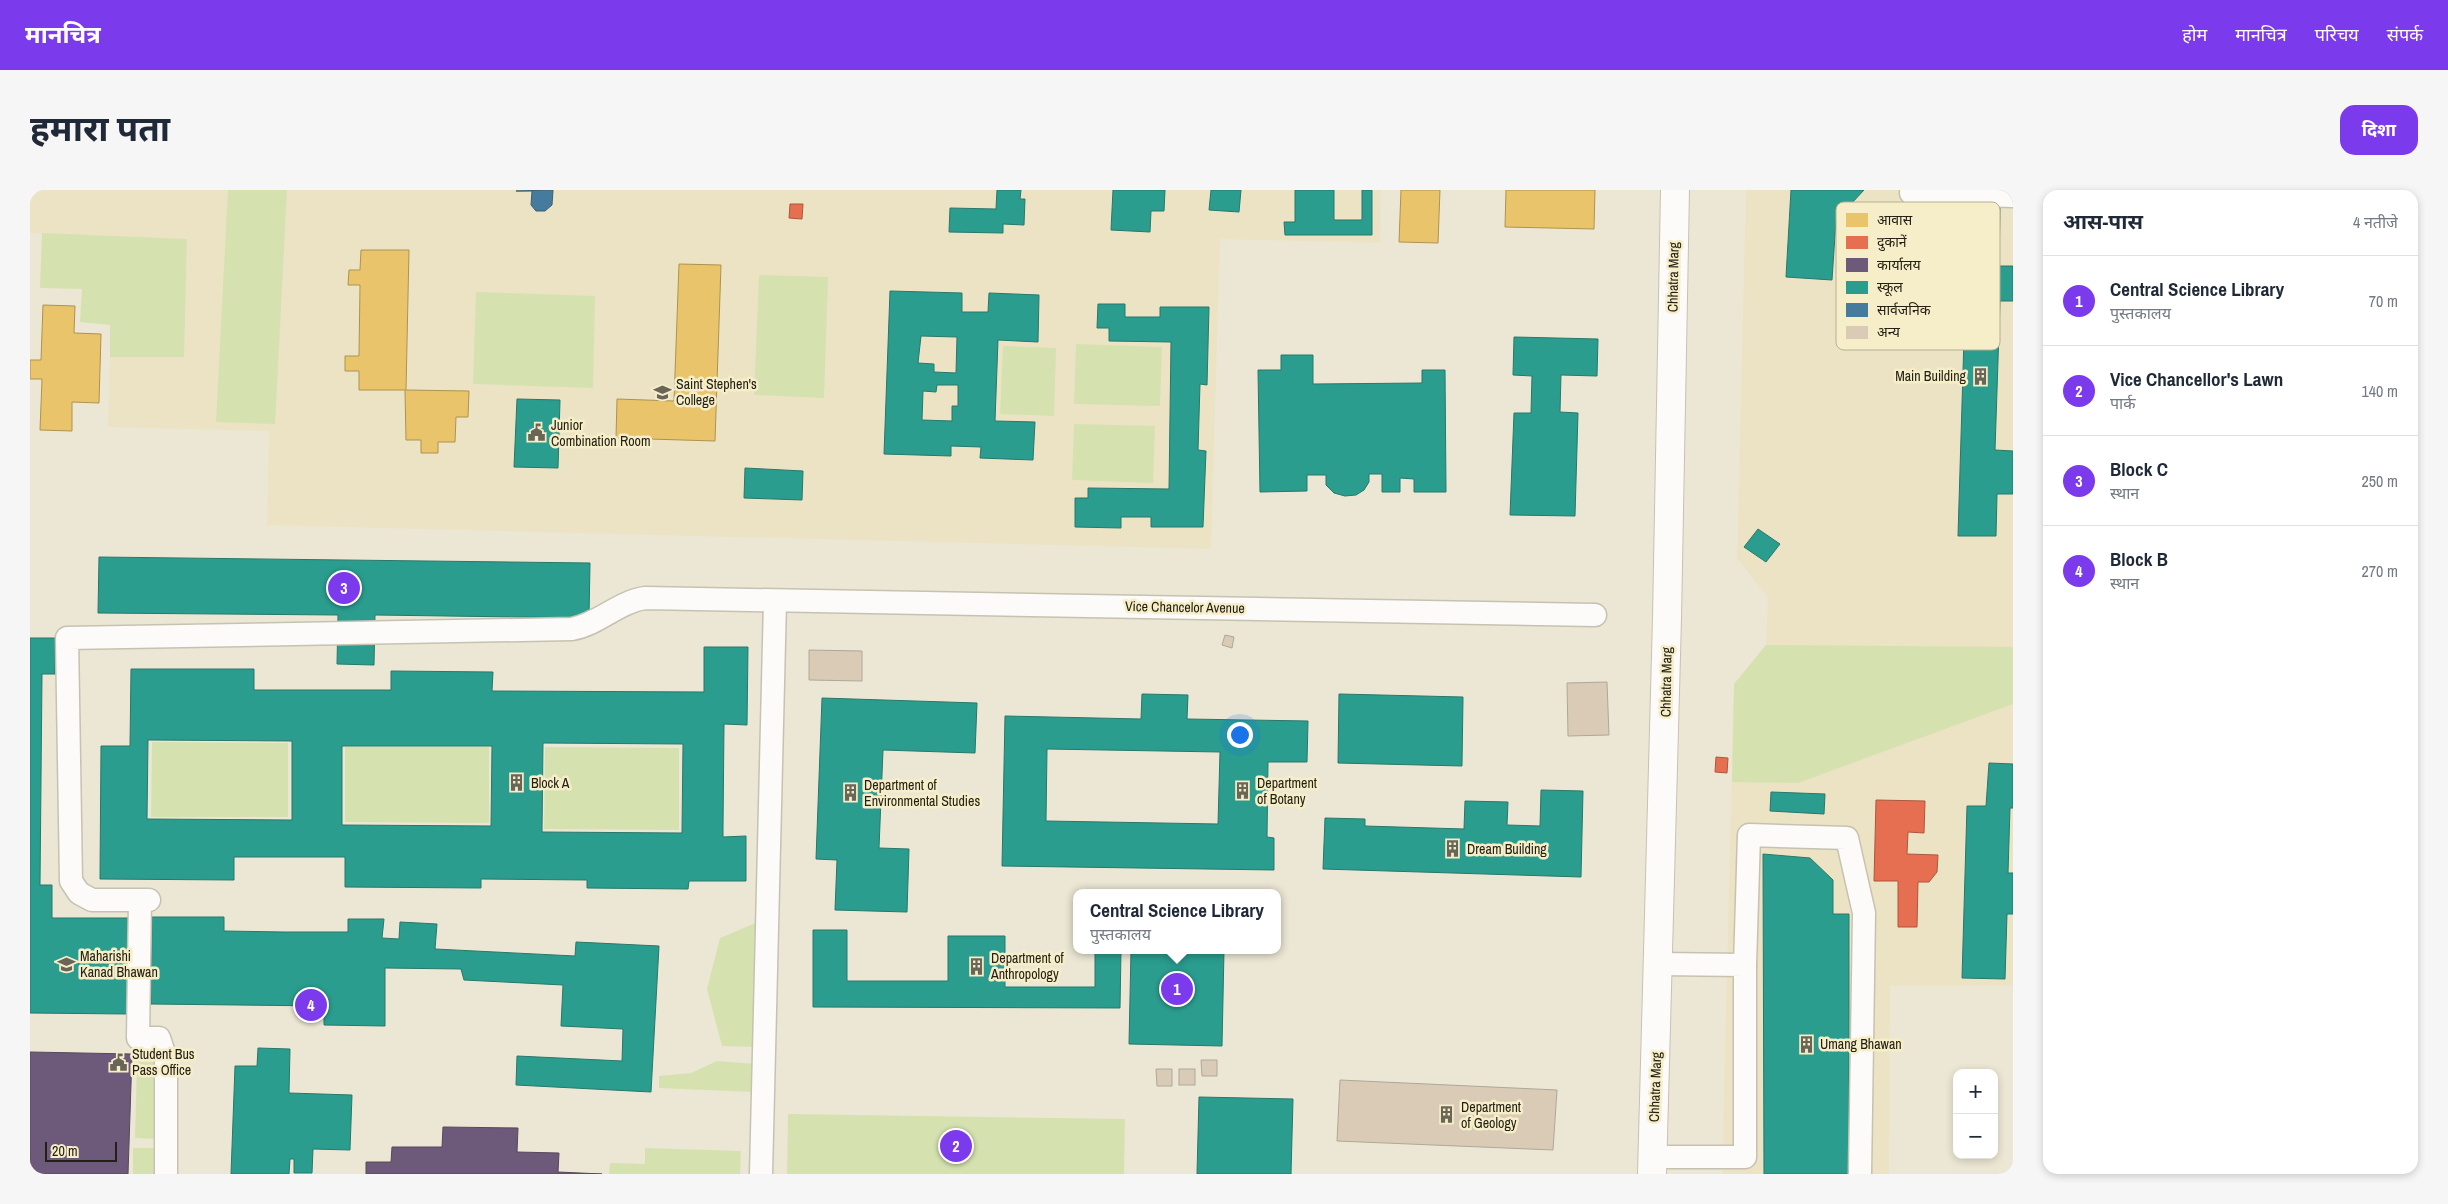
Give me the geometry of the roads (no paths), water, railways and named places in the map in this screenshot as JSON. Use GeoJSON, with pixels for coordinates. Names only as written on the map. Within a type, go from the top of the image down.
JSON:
{"type":"FeatureCollection","features":[{"type":"Feature","properties":{"kind":"street","name":"Chhatra Marg"},"geometry":{"type":"LineString","coordinates":[[1653,1166],[1675,190]]}},
{"type":"Feature","properties":{"kind":"street"},"geometry":{"type":"LineString","coordinates":[[1911,193],[2013,196]]}},
{"type":"Feature","properties":{"kind":"street","name":"Vice Chancelor Avenue"},"geometry":{"type":"LineString","coordinates":[[166,1174],[166,1058],[160,1038],[138,1038],[144,900],[92,900],[79,893],[72,881],[66,638],[572,629],[588,625],[632,601],[645,598],[1595,615]]}},
{"type":"Feature","properties":{"kind":"street"},"geometry":{"type":"LineString","coordinates":[[761,1174],[775,601]]}},
{"type":"Feature","properties":{"kind":"street"},"geometry":{"type":"LineString","coordinates":[[1653,1166],[1745,1165],[1745,965],[1749,835],[1848,838],[1864,913],[1860,1174]]}},
{"type":"Feature","properties":{"kind":"street"},"geometry":{"type":"LineString","coordinates":[[1659,964],[1745,965]]}},
{"type":"Feature","properties":{"kind":"place","name":"Main Building"},"geometry":{"type":"Point","coordinates":[1980,376]}},
{"type":"Feature","properties":{"kind":"place","name":"Saint Stephen's College"},"geometry":{"type":"Point","coordinates":[662,392]}},
{"type":"Feature","properties":{"kind":"place","name":"Junior Combination Room"},"geometry":{"type":"Point","coordinates":[537,433]}},
{"type":"Feature","properties":{"kind":"place","name":"Block C"},"geometry":{"type":"Point","coordinates":[344,588]}},
{"type":"Feature","properties":{"kind":"place","name":"Block A"},"geometry":{"type":"Point","coordinates":[517,783]}},
{"type":"Feature","properties":{"kind":"place","name":"Department of Botany"},"geometry":{"type":"Point","coordinates":[1243,791]}},
{"type":"Feature","properties":{"kind":"place","name":"Department of Environmental Studies"},"geometry":{"type":"Point","coordinates":[850,793]}},
{"type":"Feature","properties":{"kind":"place","name":"Dream Building"},"geometry":{"type":"Point","coordinates":[1453,849]}},
{"type":"Feature","properties":{"kind":"place","name":"Maharishi Kanad Bhawan"},"geometry":{"type":"Point","coordinates":[66,964]}},
{"type":"Feature","properties":{"kind":"place","name":"Department of Anthropology"},"geometry":{"type":"Point","coordinates":[977,966]}},
{"type":"Feature","properties":{"kind":"place","name":"Central Science Library"},"geometry":{"type":"Point","coordinates":[1177,989]}},
{"type":"Feature","properties":{"kind":"place","name":"Block B"},"geometry":{"type":"Point","coordinates":[311,1005]}},
{"type":"Feature","properties":{"kind":"place","name":"Umang Bhawan"},"geometry":{"type":"Point","coordinates":[1806,1044]}},
{"type":"Feature","properties":{"kind":"place","name":"Student Bus Pass Office"},"geometry":{"type":"Point","coordinates":[118,1062]}},
{"type":"Feature","properties":{"kind":"place","name":"Department of Geology"},"geometry":{"type":"Point","coordinates":[1447,1115]}},
{"type":"Feature","properties":{"kind":"place","name":"Vice Chancellor's Lawn"},"geometry":{"type":"Point","coordinates":[956,1146]}}]}
